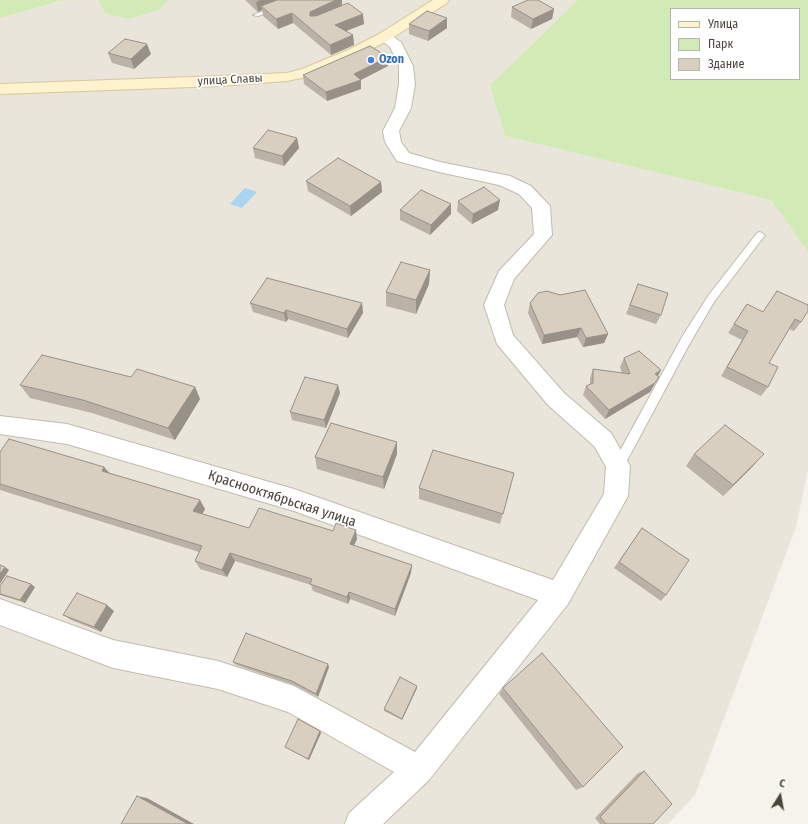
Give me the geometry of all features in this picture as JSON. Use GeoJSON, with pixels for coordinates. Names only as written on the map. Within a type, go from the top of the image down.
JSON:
{"type":"FeatureCollection","features":[{"type":"Feature","properties":{"kind":"street","name":"улица Славы"},"geometry":{"type":"LineString","coordinates":[[0,89],[220,81],[287,76],[306,73],[354,53],[384,37],[442,0]]}},
{"type":"Feature","properties":{"kind":"street"},"geometry":{"type":"LineString","coordinates":[[360,824],[419,770],[559,595],[616,496],[618,466],[603,440],[556,399],[504,338],[494,305],[506,276],[543,235],[541,206],[525,190],[504,180],[439,167],[403,157],[394,142],[391,131],[403,108],[407,84],[406,66],[396,45],[384,37]]}},
{"type":"Feature","properties":{"kind":"street","name":"Краснооктябрьская улица"},"geometry":{"type":"LineString","coordinates":[[0,425],[67,434],[294,500],[559,595]]}},
{"type":"Feature","properties":{"kind":"street"},"geometry":{"type":"LineString","coordinates":[[0,612],[112,654],[218,675],[294,700],[419,770]]}},
{"type":"Feature","properties":{"kind":"lane"},"geometry":{"type":"LineString","coordinates":[[256,15],[298,0]]}},
{"type":"Feature","properties":{"kind":"lane"},"geometry":{"type":"LineString","coordinates":[[618,466],[686,340],[711,299],[760,235]]}},
{"type":"Feature","properties":{"kind":"shaded area"},"geometry":{"type":"Polygon","coordinates":[[[98,0],[105,13],[159,10],[169,0],[578,0],[490,85],[505,136],[771,200],[808,252],[808,470],[796,527],[695,795],[668,824],[0,824],[0,18],[60,1],[98,0]]]}},
{"type":"Feature","properties":{"kind":"green space"},"geometry":{"type":"Polygon","coordinates":[[[0,0],[78,0],[60,1],[0,18],[0,0]]]}},
{"type":"Feature","properties":{"kind":"green space"},"geometry":{"type":"Polygon","coordinates":[[[98,0],[169,0],[159,10],[128,19],[105,13],[98,0]]]}},
{"type":"Feature","properties":{"kind":"green space"},"geometry":{"type":"Polygon","coordinates":[[[578,0],[808,0],[808,252],[771,200],[505,136],[490,85],[578,0]]]}},
{"type":"Feature","properties":{"kind":"water"},"geometry":{"type":"Polygon","coordinates":[[[245,188],[257,192],[242,208],[230,204],[245,188]]]}},
{"type":"Feature","properties":{"kind":"building"},"geometry":{"type":"Polygon","coordinates":[[[277,0],[336,0],[310,12],[310,16],[316,16],[348,3],[363,14],[335,25],[353,35],[330,45],[292,13],[276,19],[261,6],[277,0]]]}},
{"type":"Feature","properties":{"kind":"building"},"geometry":{"type":"Polygon","coordinates":[[[528,0],[538,0],[554,9],[533,19],[512,7],[528,0]]]}},
{"type":"Feature","properties":{"kind":"building"},"geometry":{"type":"Polygon","coordinates":[[[427,11],[447,18],[429,31],[409,24],[427,11]]]}},
{"type":"Feature","properties":{"kind":"building"},"geometry":{"type":"Polygon","coordinates":[[[125,39],[147,44],[131,59],[108,53],[125,39]]]}},
{"type":"Feature","properties":{"kind":"building"},"geometry":{"type":"Polygon","coordinates":[[[370,46],[388,57],[354,74],[361,80],[326,92],[303,75],[370,46]]]}},
{"type":"Feature","properties":{"kind":"building"},"geometry":{"type":"Polygon","coordinates":[[[268,130],[297,138],[282,156],[253,148],[268,130]]]}},
{"type":"Feature","properties":{"kind":"building"},"geometry":{"type":"Polygon","coordinates":[[[338,158],[381,182],[350,206],[306,181],[338,158]]]}},
{"type":"Feature","properties":{"kind":"building"},"geometry":{"type":"Polygon","coordinates":[[[484,187],[500,200],[473,214],[458,201],[484,187]]]}},
{"type":"Feature","properties":{"kind":"building"},"geometry":{"type":"Polygon","coordinates":[[[421,190],[451,204],[431,225],[400,210],[421,190]]]}},
{"type":"Feature","properties":{"kind":"building"},"geometry":{"type":"Polygon","coordinates":[[[401,262],[430,270],[416,300],[386,292],[401,262]]]}},
{"type":"Feature","properties":{"kind":"building"},"geometry":{"type":"Polygon","coordinates":[[[267,278],[362,303],[347,329],[286,310],[284,313],[250,303],[267,278]]]}},
{"type":"Feature","properties":{"kind":"building"},"geometry":{"type":"Polygon","coordinates":[[[638,284],[668,293],[661,315],[630,305],[638,284]]]}},
{"type":"Feature","properties":{"kind":"building"},"geometry":{"type":"Polygon","coordinates":[[[585,290],[608,334],[586,338],[581,328],[544,335],[530,303],[538,293],[547,291],[560,295],[585,290]]]}},
{"type":"Feature","properties":{"kind":"building"},"geometry":{"type":"Polygon","coordinates":[[[777,291],[808,305],[808,311],[801,322],[795,319],[769,363],[778,367],[768,387],[727,367],[748,331],[734,324],[747,304],[763,312],[777,291]]]}},
{"type":"Feature","properties":{"kind":"building"},"geometry":{"type":"Polygon","coordinates":[[[639,351],[661,370],[655,374],[659,377],[655,383],[609,410],[586,386],[593,383],[593,369],[630,374],[624,358],[639,351]]]}},
{"type":"Feature","properties":{"kind":"building"},"geometry":{"type":"Polygon","coordinates":[[[42,355],[131,377],[137,369],[195,387],[168,428],[83,400],[20,385],[42,355]]]}},
{"type":"Feature","properties":{"kind":"building"},"geometry":{"type":"Polygon","coordinates":[[[305,377],[338,385],[324,420],[290,412],[305,377]]]}},
{"type":"Feature","properties":{"kind":"building"},"geometry":{"type":"Polygon","coordinates":[[[331,423],[397,442],[383,477],[315,457],[331,423]]]}},
{"type":"Feature","properties":{"kind":"building"},"geometry":{"type":"Polygon","coordinates":[[[725,425],[764,454],[733,485],[694,454],[725,425]]]}},
{"type":"Feature","properties":{"kind":"building"},"geometry":{"type":"Polygon","coordinates":[[[9,439],[104,467],[102,471],[200,500],[193,511],[249,528],[259,508],[333,531],[336,523],[356,530],[350,544],[412,565],[395,609],[349,592],[347,597],[310,584],[312,579],[230,553],[222,570],[195,561],[202,546],[0,484],[0,452],[9,439]]]}},
{"type":"Feature","properties":{"kind":"building"},"geometry":{"type":"Polygon","coordinates":[[[433,450],[514,473],[503,514],[419,488],[433,450]]]}},
{"type":"Feature","properties":{"kind":"building"},"geometry":{"type":"Polygon","coordinates":[[[642,528],[689,560],[666,595],[619,562],[642,528]]]}},
{"type":"Feature","properties":{"kind":"building"},"geometry":{"type":"Polygon","coordinates":[[[0,565],[5,567],[0,574],[0,565]]]}},
{"type":"Feature","properties":{"kind":"building"},"geometry":{"type":"Polygon","coordinates":[[[7,576],[31,584],[20,600],[0,594],[0,586],[7,576]]]}},
{"type":"Feature","properties":{"kind":"building"},"geometry":{"type":"Polygon","coordinates":[[[77,593],[107,605],[94,627],[63,615],[77,593]]]}},
{"type":"Feature","properties":{"kind":"building"},"geometry":{"type":"Polygon","coordinates":[[[246,633],[328,664],[316,694],[292,681],[233,662],[246,633]]]}},
{"type":"Feature","properties":{"kind":"building"},"geometry":{"type":"Polygon","coordinates":[[[542,653],[623,747],[583,787],[503,688],[542,653]]]}},
{"type":"Feature","properties":{"kind":"building"},"geometry":{"type":"Polygon","coordinates":[[[400,677],[417,686],[402,719],[384,709],[400,677]]]}},
{"type":"Feature","properties":{"kind":"building"},"geometry":{"type":"Polygon","coordinates":[[[298,719],[320,731],[308,759],[285,747],[298,719]]]}},
{"type":"Feature","properties":{"kind":"building"},"geometry":{"type":"Polygon","coordinates":[[[644,771],[672,804],[653,824],[606,824],[600,817],[644,771]]]}},
{"type":"Feature","properties":{"kind":"building"},"geometry":{"type":"Polygon","coordinates":[[[137,796],[188,824],[121,824],[137,796]]]}},
{"type":"Feature","properties":{"kind":"place","name":"Ozon"},"geometry":{"type":"Point","coordinates":[371,60]}}]}
